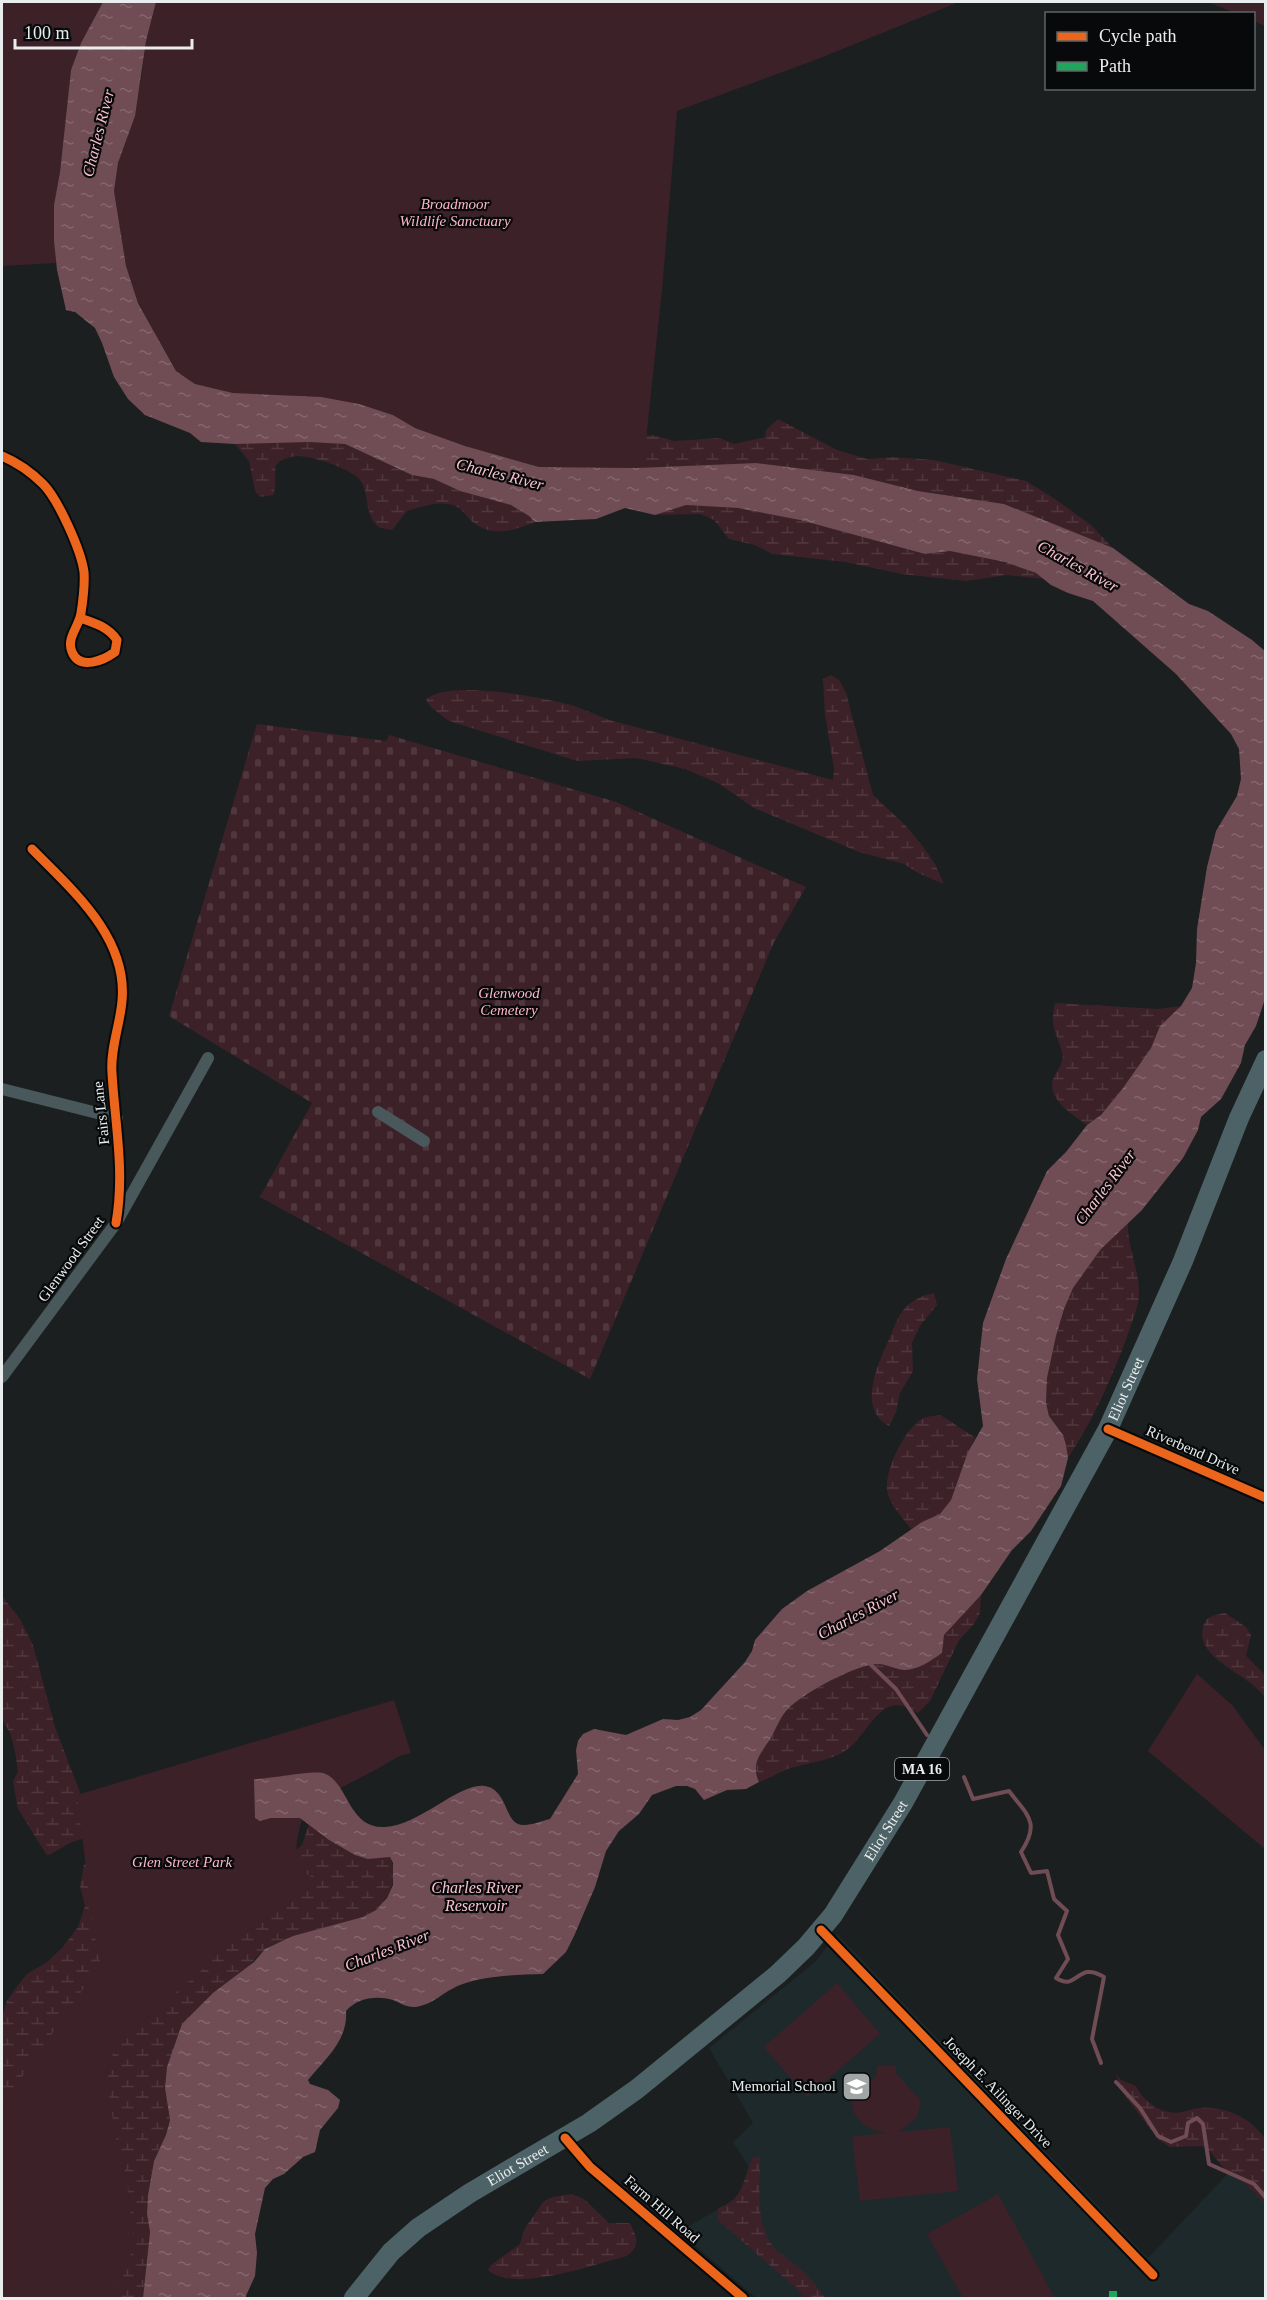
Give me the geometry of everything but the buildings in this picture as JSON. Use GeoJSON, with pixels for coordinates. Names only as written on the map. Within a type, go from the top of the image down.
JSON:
{"type":"FeatureCollection","features":[{"type":"Feature","properties":{"kind":"main road","name":"Eliot Street"},"geometry":{"type":"LineString","coordinates":[[354,2298],[391,2252],[425,2222],[621,2102],[786,1967],[821,1930],[853,1886],[903,1803],[1108,1429],[1178,1272],[1239,1118],[1266,1060]]}},
{"type":"Feature","properties":{"kind":"street"},"geometry":{"type":"LineString","coordinates":[[2,456],[44,484],[58,507],[77,547],[84,572],[80,618]]}},
{"type":"Feature","properties":{"kind":"street","name":"Fairs Lane"},"geometry":{"type":"LineString","coordinates":[[32,849],[91,909],[112,946],[123,975],[122,1001],[112,1071],[121,1173],[116,1223]]}},
{"type":"Feature","properties":{"kind":"street","name":"Glenwood Street"},"geometry":{"type":"LineString","coordinates":[[2,1377],[116,1223],[208,1058]]}},
{"type":"Feature","properties":{"kind":"street"},"geometry":{"type":"LineString","coordinates":[[2,1089],[117,1118]]}},
{"type":"Feature","properties":{"kind":"street"},"geometry":{"type":"LineString","coordinates":[[378,1112],[424,1141]]}},
{"type":"Feature","properties":{"kind":"street","name":"Riverbend Drive"},"geometry":{"type":"LineString","coordinates":[[1108,1429],[1266,1498]]}},
{"type":"Feature","properties":{"kind":"street","name":"Joseph E. Ailinger Drive"},"geometry":{"type":"LineString","coordinates":[[821,1930],[1154,2275]]}},
{"type":"Feature","properties":{"kind":"street","name":"Farm Hill Road"},"geometry":{"type":"LineString","coordinates":[[565,2138],[590,2167],[743,2298]]}},
{"type":"Feature","properties":{"kind":"shaded area","name":"Memorial School"},"geometry":{"type":"Polygon","coordinates":[[[837,1934],[1148,2258],[1252,2148],[1265,2156],[1265,2298],[756,2298],[679,2232],[760,2184],[733,2142],[753,2123],[709,2048],[815,1962],[837,1934]]]}},
{"type":"Feature","properties":{"kind":"green space"},"geometry":{"type":"Polygon","coordinates":[[[2,2],[103,2],[81,43],[71,70],[60,172],[54,205],[56,263],[2,266],[2,2]]]}},
{"type":"Feature","properties":{"kind":"green space","name":"Broadmoor Wildlife Sanctuary"},"geometry":{"type":"Polygon","coordinates":[[[156,2],[959,2],[815,60],[677,111],[662,290],[643,468],[539,467],[465,446],[415,428],[393,415],[375,409],[294,396],[233,393],[195,384],[176,371],[138,302],[126,266],[114,191],[118,163],[127,139],[141,80],[146,41],[156,2]]]}},
{"type":"Feature","properties":{"kind":"green space"},"geometry":{"type":"Polygon","coordinates":[[[1207,2],[1265,2],[1265,26],[1255,21],[1255,12],[1233,12],[1207,2]]]}},
{"type":"Feature","properties":{"kind":"green space"},"geometry":{"type":"Polygon","coordinates":[[[778,419],[837,450],[867,459],[893,457],[934,460],[1026,481],[1091,525],[1113,548],[1004,504],[918,491],[854,475],[756,463],[636,468],[639,434],[674,441],[720,438],[734,444],[765,437],[766,430],[778,419]]]}},
{"type":"Feature","properties":{"kind":"green space"},"geometry":{"type":"Polygon","coordinates":[[[243,442],[345,444],[412,475],[434,479],[460,491],[511,505],[535,522],[512,530],[489,530],[474,523],[457,507],[438,504],[407,511],[392,530],[382,528],[371,518],[364,488],[358,478],[332,464],[297,456],[283,460],[276,465],[273,495],[260,497],[255,491],[249,461],[235,444],[243,442]]]}},
{"type":"Feature","properties":{"kind":"green space"},"geometry":{"type":"Polygon","coordinates":[[[686,505],[738,508],[800,520],[925,554],[950,551],[1005,562],[1036,573],[1044,579],[1007,575],[966,581],[902,574],[845,562],[772,554],[755,545],[729,539],[714,520],[700,514],[655,515],[686,505]]]}},
{"type":"Feature","properties":{"kind":"green space"},"geometry":{"type":"Polygon","coordinates":[[[831,675],[840,681],[846,693],[873,795],[905,825],[921,844],[935,864],[944,884],[904,864],[859,852],[754,808],[718,783],[685,769],[637,758],[577,761],[449,721],[432,708],[426,700],[437,694],[474,690],[540,698],[571,705],[606,719],[833,780],[834,769],[825,714],[823,679],[831,675]]]}},
{"type":"Feature","properties":{"kind":"green space","name":"Glenwood Cemetery"},"geometry":{"type":"Polygon","coordinates":[[[257,724],[386,741],[389,735],[616,802],[806,887],[774,942],[590,1379],[260,1197],[312,1103],[169,1016],[257,724]]]}},
{"type":"Feature","properties":{"kind":"green space"},"geometry":{"type":"Polygon","coordinates":[[[1055,1003],[1158,1009],[1181,1006],[1160,1026],[1151,1048],[1123,1088],[1101,1115],[1087,1125],[1061,1104],[1053,1091],[1052,1083],[1061,1064],[1062,1056],[1053,1025],[1055,1003]]]}},
{"type":"Feature","properties":{"kind":"green space"},"geometry":{"type":"Polygon","coordinates":[[[1128,1223],[1129,1241],[1139,1286],[1137,1305],[1109,1383],[1086,1429],[1068,1458],[1063,1435],[1049,1416],[1046,1403],[1047,1378],[1056,1336],[1073,1288],[1101,1249],[1128,1223]]]}},
{"type":"Feature","properties":{"kind":"green space"},"geometry":{"type":"Polygon","coordinates":[[[934,1293],[937,1305],[920,1326],[912,1343],[913,1371],[900,1393],[896,1412],[889,1426],[879,1418],[874,1408],[872,1397],[876,1371],[903,1311],[915,1300],[934,1293]]]}},
{"type":"Feature","properties":{"kind":"green space"},"geometry":{"type":"Polygon","coordinates":[[[940,1415],[975,1437],[951,1500],[940,1514],[911,1529],[890,1500],[887,1489],[889,1471],[897,1450],[909,1431],[924,1418],[940,1415]]]}},
{"type":"Feature","properties":{"kind":"green space"},"geometry":{"type":"Polygon","coordinates":[[[981,1595],[980,1613],[974,1624],[959,1640],[930,1701],[918,1713],[899,1705],[886,1708],[842,1753],[784,1770],[759,1782],[756,1768],[758,1758],[783,1715],[795,1702],[830,1680],[868,1665],[881,1664],[905,1670],[924,1664],[942,1653],[944,1635],[981,1595]]]}},
{"type":"Feature","properties":{"kind":"green space"},"geometry":{"type":"Polygon","coordinates":[[[2,1596],[20,1619],[33,1645],[55,1727],[85,1805],[84,1838],[49,1855],[46,1854],[18,1809],[13,1781],[18,1772],[15,1751],[10,1733],[2,1719],[2,1596]]]}},
{"type":"Feature","properties":{"kind":"green space"},"geometry":{"type":"Polygon","coordinates":[[[1225,1613],[1246,1627],[1251,1635],[1246,1656],[1265,1675],[1265,1698],[1259,1690],[1216,1658],[1203,1639],[1203,1628],[1206,1621],[1225,1613]]]}},
{"type":"Feature","properties":{"kind":"green space"},"geometry":{"type":"Polygon","coordinates":[[[1197,1674],[1232,1705],[1265,1750],[1265,1849],[1148,1751],[1197,1674]]]}},
{"type":"Feature","properties":{"kind":"green space","name":"Glen Street Park"},"geometry":{"type":"Polygon","coordinates":[[[394,1700],[411,1753],[393,1760],[305,1809],[297,1840],[297,1856],[303,1870],[320,1885],[292,1893],[263,1922],[226,1945],[211,1962],[143,2021],[116,2038],[107,2081],[115,2134],[127,2180],[134,2245],[121,2281],[111,2298],[2,2298],[2,2106],[100,1962],[94,1932],[77,1795],[394,1700]]]}},
{"type":"Feature","properties":{"kind":"green space","name":"Glen Street Park"},"geometry":{"type":"Polygon","coordinates":[[[309,1824],[329,1840],[355,1855],[390,1857],[393,1877],[390,1890],[384,1902],[370,1914],[279,1942],[263,1951],[167,2067],[165,2088],[170,2120],[154,2161],[148,2195],[147,2214],[150,2232],[143,2298],[2,2298],[2,2017],[7,2001],[27,1974],[47,1962],[62,1948],[78,1927],[85,1906],[80,1886],[84,1865],[96,1856],[269,1871],[302,1845],[309,1824]]]}},
{"type":"Feature","properties":{"kind":"green space"},"geometry":{"type":"Polygon","coordinates":[[[837,1983],[880,2034],[807,2097],[764,2047],[837,1983]]]}},
{"type":"Feature","properties":{"kind":"green space"},"geometry":{"type":"Polygon","coordinates":[[[877,2066],[896,2066],[896,2073],[921,2101],[917,2117],[899,2132],[950,2127],[958,2191],[860,2201],[852,2137],[885,2133],[867,2126],[858,2118],[852,2107],[852,2100],[876,2076],[877,2066]]]}},
{"type":"Feature","properties":{"kind":"green space"},"geometry":{"type":"Polygon","coordinates":[[[1116,2074],[1121,2080],[1136,2086],[1149,2102],[1161,2110],[1175,2113],[1198,2108],[1219,2109],[1237,2115],[1253,2125],[1265,2139],[1265,2204],[1246,2184],[1227,2172],[1208,2149],[1202,2146],[1170,2147],[1159,2140],[1122,2092],[1116,2074]]]}},
{"type":"Feature","properties":{"kind":"green space"},"geometry":{"type":"Polygon","coordinates":[[[760,2156],[761,2217],[769,2240],[776,2250],[806,2274],[826,2298],[804,2298],[798,2290],[718,2220],[718,2208],[733,2200],[738,2194],[753,2157],[760,2156]]]}},
{"type":"Feature","properties":{"kind":"green space"},"geometry":{"type":"Polygon","coordinates":[[[572,2194],[584,2199],[609,2223],[630,2223],[636,2245],[627,2256],[535,2278],[500,2277],[488,2270],[491,2265],[520,2244],[525,2228],[544,2201],[572,2194]]]}},
{"type":"Feature","properties":{"kind":"green space"},"geometry":{"type":"Polygon","coordinates":[[[998,2194],[1055,2298],[963,2298],[927,2234],[998,2194]]]}},
{"type":"Feature","properties":{"kind":"water","name":"Charles River Reservoir"},"geometry":{"type":"Polygon","coordinates":[[[103,2],[156,2],[146,41],[135,116],[118,163],[114,191],[126,266],[138,303],[176,371],[195,384],[233,393],[321,397],[359,404],[393,415],[415,428],[465,446],[539,467],[636,468],[756,463],[854,475],[918,491],[1004,504],[1113,548],[1189,604],[1208,611],[1265,651],[1265,999],[1256,1026],[1245,1045],[1241,1063],[1221,1099],[1201,1117],[1198,1130],[1183,1158],[1142,1210],[1101,1249],[1073,1288],[1064,1309],[1047,1378],[1046,1403],[1049,1416],[1063,1435],[1066,1445],[1068,1458],[1061,1486],[1031,1531],[1012,1550],[981,1595],[944,1635],[942,1653],[910,1670],[878,1664],[869,1665],[831,1680],[805,1695],[783,1715],[758,1758],[756,1769],[759,1782],[746,1789],[727,1790],[704,1800],[695,1789],[687,1786],[676,1786],[652,1795],[639,1814],[619,1831],[606,1851],[595,1887],[566,1952],[543,1974],[480,1979],[454,1988],[420,2006],[411,2007],[393,2000],[374,1998],[361,2000],[350,2007],[346,2011],[346,2022],[334,2049],[308,2080],[310,2084],[328,2090],[340,2100],[338,2108],[320,2130],[315,2152],[303,2157],[284,2174],[273,2179],[265,2188],[255,2234],[257,2253],[255,2276],[245,2298],[143,2298],[150,2232],[147,2214],[148,2195],[154,2161],[170,2120],[165,2088],[167,2067],[182,2024],[213,1993],[254,1962],[265,1949],[293,1936],[363,1917],[376,1910],[387,1898],[393,1885],[393,1863],[390,1857],[368,1859],[355,1855],[329,1840],[300,1818],[271,1818],[260,1821],[255,1818],[254,1779],[323,1773],[338,1785],[363,1821],[372,1826],[385,1827],[399,1824],[463,1790],[485,1786],[498,1794],[513,1820],[518,1824],[534,1824],[550,1819],[578,1774],[576,1750],[583,1734],[594,1729],[626,1735],[663,1719],[678,1720],[690,1717],[701,1710],[745,1662],[752,1651],[755,1640],[782,1609],[807,1591],[880,1551],[922,1522],[940,1514],[951,1500],[968,1452],[983,1426],[977,1379],[983,1323],[1006,1259],[1047,1171],[1066,1152],[1087,1125],[1101,1115],[1123,1088],[1151,1048],[1160,1026],[1181,1006],[1192,988],[1196,963],[1197,929],[1207,867],[1216,831],[1237,796],[1241,779],[1239,749],[1231,734],[1176,674],[1093,601],[1068,593],[1051,585],[1036,573],[1005,562],[950,551],[925,554],[800,520],[738,508],[686,505],[655,515],[625,508],[596,519],[535,522],[511,505],[460,491],[434,479],[412,475],[345,444],[201,442],[190,433],[145,415],[128,399],[114,377],[95,328],[75,312],[66,310],[57,270],[54,241],[54,205],[60,172],[71,70],[81,43],[103,2]]]}},
{"type":"Feature","properties":{"kind":"waterway"},"geometry":{"type":"LineString","coordinates":[[868,1662],[896,1689],[927,1735]]}},
{"type":"Feature","properties":{"kind":"waterway"},"geometry":{"type":"LineString","coordinates":[[964,1777],[973,1799],[1009,1791],[1029,1819],[1030,1833],[1021,1852],[1031,1873],[1047,1871],[1054,1899],[1067,1911],[1058,1935],[1068,1959],[1056,1978],[1069,1981],[1088,1972],[1104,1977],[1092,2039],[1101,2063]]}},
{"type":"Feature","properties":{"kind":"waterway"},"geometry":{"type":"LineString","coordinates":[[1116,2082],[1140,2108],[1158,2136],[1171,2142],[1186,2136],[1188,2123],[1197,2118],[1203,2124],[1209,2164],[1254,2184],[1266,2198]]}},
{"type":"Feature","properties":{"kind":"marked path"},"geometry":{"type":"LineString","coordinates":[[1113,2291],[1113,2298]]}},
{"type":"Feature","properties":{"kind":"cycle path"},"geometry":{"type":"LineString","coordinates":[[2,456],[29,472],[49,491],[68,525],[78,551],[84,572],[84,587],[80,618],[71,642],[72,652],[76,658],[86,662],[99,661],[115,652],[117,640],[110,632],[80,618]]}},
{"type":"Feature","properties":{"kind":"cycle path"},"geometry":{"type":"LineString","coordinates":[[32,849],[80,898],[94,916],[116,956],[121,978],[122,1001],[112,1064],[120,1185],[116,1223]]}},
{"type":"Feature","properties":{"kind":"cycle path"},"geometry":{"type":"LineString","coordinates":[[1108,1429],[1266,1498]]}},
{"type":"Feature","properties":{"kind":"cycle path"},"geometry":{"type":"LineString","coordinates":[[821,1930],[1153,2275]]}},
{"type":"Feature","properties":{"kind":"cycle path"},"geometry":{"type":"LineString","coordinates":[[565,2138],[590,2167],[743,2298]]}},
{"type":"Feature","properties":{"kind":"place","name":"Memorial School"},"geometry":{"type":"Point","coordinates":[857,2086]}},
{"type":"Feature","properties":{"kind":"water label","name":"Charles River"},"geometry":{"type":"Point","coordinates":[98,133]}},
{"type":"Feature","properties":{"kind":"water label","name":"Charles River"},"geometry":{"type":"Point","coordinates":[500,474]}},
{"type":"Feature","properties":{"kind":"water label","name":"Charles River"},"geometry":{"type":"Point","coordinates":[1078,566]}},
{"type":"Feature","properties":{"kind":"water label","name":"Charles River"},"geometry":{"type":"Point","coordinates":[1105,1187]}},
{"type":"Feature","properties":{"kind":"water label","name":"Charles River"},"geometry":{"type":"Point","coordinates":[858,1614]}},
{"type":"Feature","properties":{"kind":"water label","name":"Charles River"},"geometry":{"type":"Point","coordinates":[387,1950]}}]}
